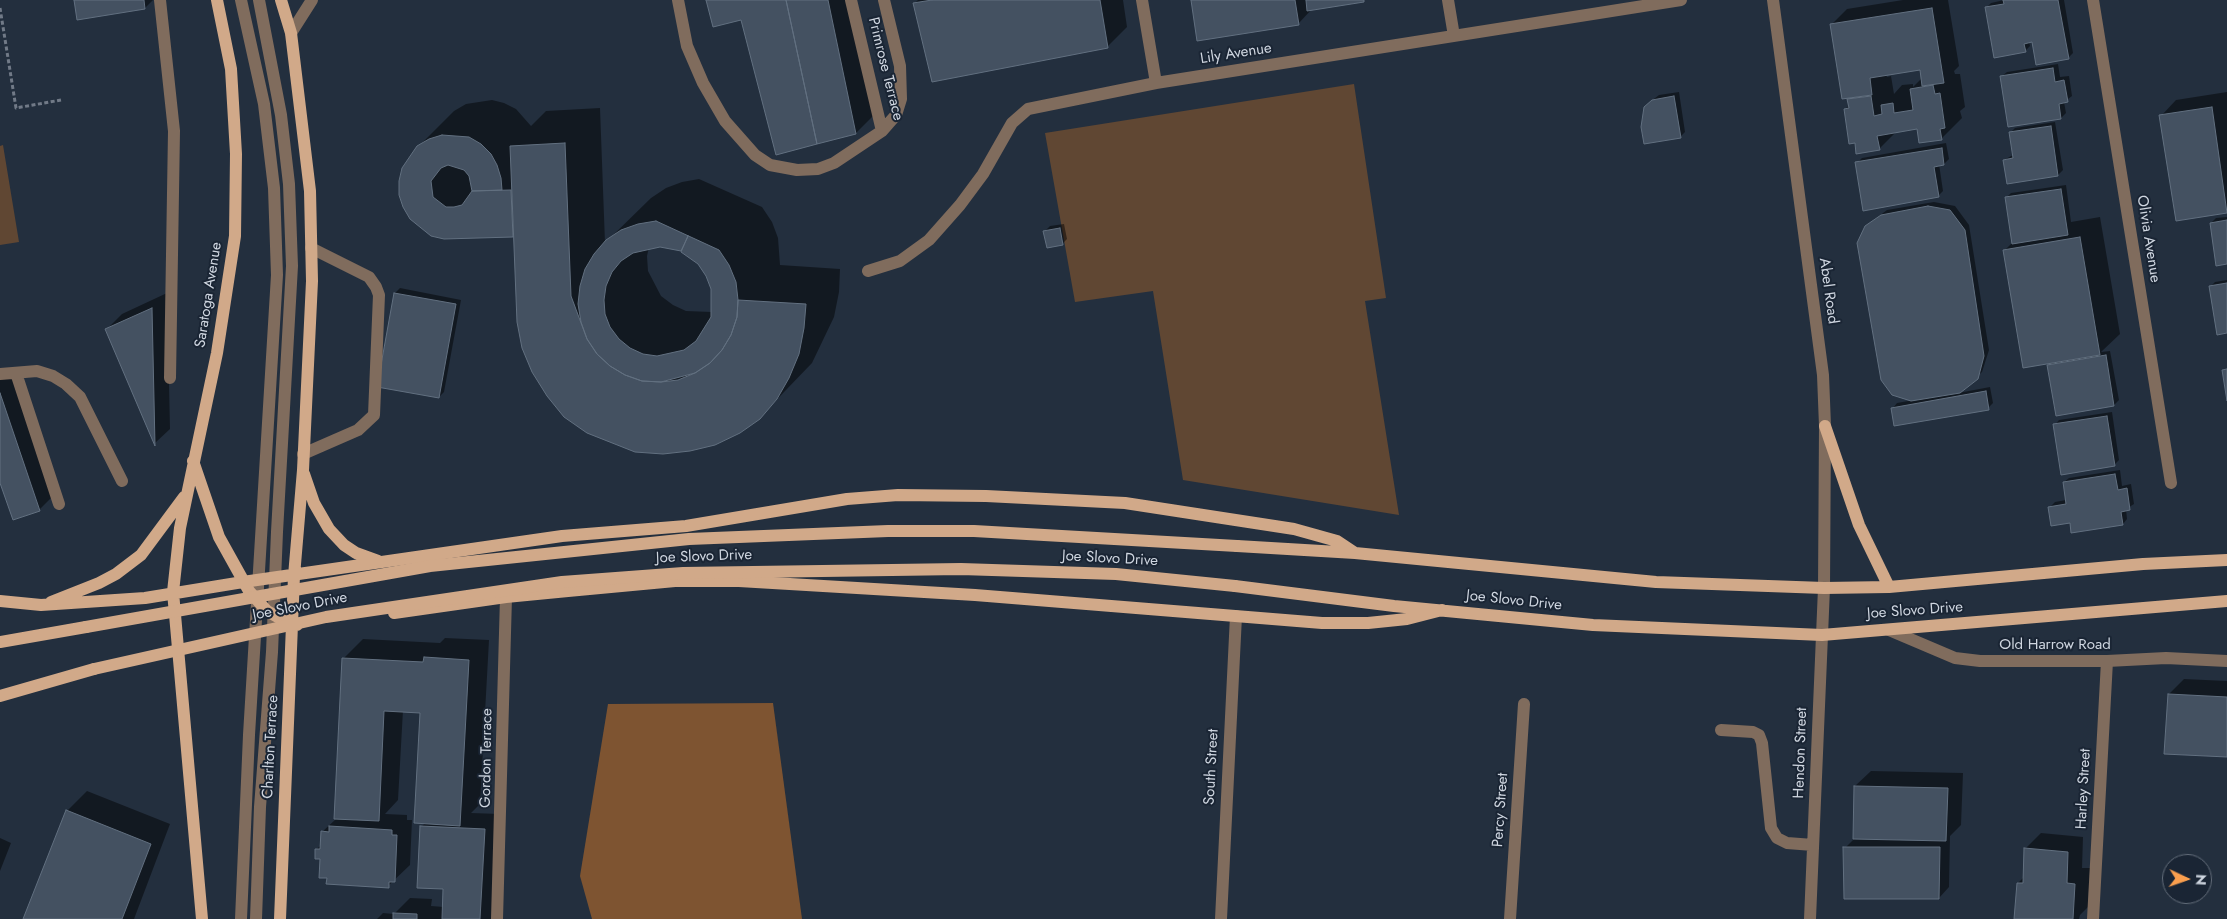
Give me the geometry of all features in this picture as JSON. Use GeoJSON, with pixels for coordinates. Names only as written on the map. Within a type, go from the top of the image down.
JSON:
{"type":"FeatureCollection","features":[{"type":"Feature","properties":{"kind":"main road","name":"Saratoga Avenue"},"geometry":{"type":"LineString","coordinates":[[173,592],[175,565],[187,492],[217,353],[235,236],[236,154],[231,69],[217,0]]}},
{"type":"Feature","properties":{"kind":"main road"},"geometry":{"type":"LineString","coordinates":[[281,0],[291,33],[310,191],[312,281],[303,470],[294,576]]}},
{"type":"Feature","properties":{"kind":"main road"},"geometry":{"type":"LineString","coordinates":[[1825,426],[1859,525],[1889,587]]}},
{"type":"Feature","properties":{"kind":"main road"},"geometry":{"type":"LineString","coordinates":[[193,461],[219,537],[243,582],[258,604],[292,625],[506,597],[675,581],[739,581],[976,595],[1322,623],[1368,623],[1406,619],[1442,610]]}},
{"type":"Feature","properties":{"kind":"main road"},"geometry":{"type":"LineString","coordinates":[[303,470],[314,503],[329,529],[344,545],[356,553],[380,562]]}},
{"type":"Feature","properties":{"kind":"main road"},"geometry":{"type":"LineString","coordinates":[[41,605],[99,583],[116,574],[142,555],[187,492]]}},
{"type":"Feature","properties":{"kind":"main road"},"geometry":{"type":"LineString","coordinates":[[0,601],[41,605],[135,599],[562,536],[686,526],[847,499],[898,495],[986,496],[1134,504],[1294,529],[1337,541],[1355,553]]}},
{"type":"Feature","properties":{"kind":"main road","name":"Joe Slovo Drive"},"geometry":{"type":"LineString","coordinates":[[0,642],[430,566],[689,539],[888,531],[974,531],[1355,553],[1656,582],[1824,588],[1889,587],[2143,564],[2227,560]]}},
{"type":"Feature","properties":{"kind":"main road","name":"Joe Slovo Drive"},"geometry":{"type":"LineString","coordinates":[[0,696],[94,669],[326,617],[562,582],[683,573],[961,569],[1116,574],[1593,625],[1822,635],[2227,601]]}},
{"type":"Feature","properties":{"kind":"main road","name":"Charlton Terrace"},"geometry":{"type":"LineString","coordinates":[[280,919],[294,576]]}},
{"type":"Feature","properties":{"kind":"main road"},"geometry":{"type":"LineString","coordinates":[[173,592],[202,919]]}},
{"type":"Feature","properties":{"kind":"street"},"geometry":{"type":"LineString","coordinates":[[160,0],[174,131],[170,378]]}},
{"type":"Feature","properties":{"kind":"street"},"geometry":{"type":"LineString","coordinates":[[241,0],[264,104],[274,188],[277,275],[250,726],[241,919]]}},
{"type":"Feature","properties":{"kind":"street"},"geometry":{"type":"LineString","coordinates":[[256,919],[260,807],[274,615],[292,257],[289,184],[282,115],[272,57],[259,0]]}},
{"type":"Feature","properties":{"kind":"street"},"geometry":{"type":"LineString","coordinates":[[291,33],[312,0]]}},
{"type":"Feature","properties":{"kind":"street"},"geometry":{"type":"LineString","coordinates":[[678,0],[687,46],[703,83],[725,121],[755,155],[782,168],[818,169],[834,163],[882,132]]}},
{"type":"Feature","properties":{"kind":"street","name":"Primrose Terrace"},"geometry":{"type":"LineString","coordinates":[[851,0],[882,132]]}},
{"type":"Feature","properties":{"kind":"street","name":"Primrose Terrace"},"geometry":{"type":"LineString","coordinates":[[882,132],[896,115],[901,99],[902,82],[884,0]]}},
{"type":"Feature","properties":{"kind":"street"},"geometry":{"type":"LineString","coordinates":[[1142,0],[1156,83]]}},
{"type":"Feature","properties":{"kind":"street"},"geometry":{"type":"LineString","coordinates":[[1448,0],[1454,36]]}},
{"type":"Feature","properties":{"kind":"street","name":"Lily Avenue"},"geometry":{"type":"LineString","coordinates":[[868,271],[900,262],[939,230],[983,174],[1012,123],[1023,111],[1036,106],[1156,83],[1681,0]]}},
{"type":"Feature","properties":{"kind":"street","name":"Abel Road"},"geometry":{"type":"LineString","coordinates":[[1773,0],[1823,375],[1825,426],[1824,588]]}},
{"type":"Feature","properties":{"kind":"street","name":"Olivia Avenue"},"geometry":{"type":"LineString","coordinates":[[2093,0],[2171,483]]}},
{"type":"Feature","properties":{"kind":"street"},"geometry":{"type":"LineString","coordinates":[[303,454],[358,430],[374,415],[379,295],[369,277],[311,248]]}},
{"type":"Feature","properties":{"kind":"street"},"geometry":{"type":"LineString","coordinates":[[0,374],[38,371],[53,376],[80,397],[122,481]]}},
{"type":"Feature","properties":{"kind":"street"},"geometry":{"type":"LineString","coordinates":[[16,372],[59,504]]}},
{"type":"Feature","properties":{"kind":"street","name":"Hendon Street"},"geometry":{"type":"LineString","coordinates":[[1810,919],[1824,588]]}},
{"type":"Feature","properties":{"kind":"street","name":"Gordon Terrace"},"geometry":{"type":"LineString","coordinates":[[497,919],[506,597]]}},
{"type":"Feature","properties":{"kind":"street","name":"South Street"},"geometry":{"type":"LineString","coordinates":[[1221,919],[1236,616]]}},
{"type":"Feature","properties":{"kind":"street","name":"Old Harrow Road"},"geometry":{"type":"LineString","coordinates":[[1889,630],[1955,658],[1972,660],[2107,661],[2166,658],[2227,660]]}},
{"type":"Feature","properties":{"kind":"street","name":"Harley Street"},"geometry":{"type":"LineString","coordinates":[[2093,919],[2107,661]]}},
{"type":"Feature","properties":{"kind":"street","name":"Percy Street"},"geometry":{"type":"LineString","coordinates":[[1510,919],[1524,704]]}},
{"type":"Feature","properties":{"kind":"street"},"geometry":{"type":"LineString","coordinates":[[1721,730],[1753,732],[1759,735],[1762,743],[1771,828],[1777,838],[1787,843],[1813,845]]}},
{"type":"Feature","properties":{"kind":"path"},"geometry":{"type":"LineString","coordinates":[[0,8],[16,108],[61,100]]}},
{"type":"Feature","properties":{"kind":"shaded area"},"geometry":{"type":"Polygon","coordinates":[[[1354,84],[1386,298],[1365,301],[1399,515],[1183,480],[1153,291],[1075,302],[1045,133],[1354,84]]]}},
{"type":"Feature","properties":{"kind":"shaded area"},"geometry":{"type":"Polygon","coordinates":[[[3,145],[19,242],[0,245],[0,146],[3,145]]]}},
{"type":"Feature","properties":{"kind":"shaded area"},"geometry":{"type":"Polygon","coordinates":[[[773,703],[802,919],[592,919],[580,876],[608,704],[773,703]]]}},
{"type":"Feature","properties":{"kind":"building"},"geometry":{"type":"Polygon","coordinates":[[[74,0],[144,0],[145,9],[77,20],[74,0]]]}},
{"type":"Feature","properties":{"kind":"building"},"geometry":{"type":"Polygon","coordinates":[[[706,0],[786,0],[817,144],[776,155],[741,20],[713,27],[706,0]]]}},
{"type":"Feature","properties":{"kind":"building"},"geometry":{"type":"Polygon","coordinates":[[[786,0],[828,0],[856,134],[817,144],[786,0]]]}},
{"type":"Feature","properties":{"kind":"building"},"geometry":{"type":"Polygon","coordinates":[[[932,0],[1100,0],[1108,48],[932,82],[913,3],[932,0]]]}},
{"type":"Feature","properties":{"kind":"building"},"geometry":{"type":"Polygon","coordinates":[[[1191,0],[1295,0],[1299,25],[1197,41],[1191,0]]]}},
{"type":"Feature","properties":{"kind":"building"},"geometry":{"type":"Polygon","coordinates":[[[1306,0],[1364,0],[1364,2],[1307,11],[1306,0]]]}},
{"type":"Feature","properties":{"kind":"building"},"geometry":{"type":"Polygon","coordinates":[[[2003,0],[2058,0],[2069,59],[2036,65],[2032,42],[2024,44],[2026,52],[1994,58],[1985,7],[2004,4],[2003,0]]]}},
{"type":"Feature","properties":{"kind":"building"},"geometry":{"type":"Polygon","coordinates":[[[1932,8],[1944,83],[1922,86],[1920,70],[1870,78],[1872,95],[1842,99],[1830,24],[1932,8]]]}},
{"type":"Feature","properties":{"kind":"building"},"geometry":{"type":"Polygon","coordinates":[[[2053,68],[2055,82],[2064,80],[2068,102],[2059,104],[2061,119],[2008,127],[2000,76],[2053,68]]]}},
{"type":"Feature","properties":{"kind":"building"},"geometry":{"type":"Polygon","coordinates":[[[1933,85],[1935,94],[1940,93],[1945,128],[1940,129],[1942,140],[1919,143],[1917,129],[1877,136],[1880,150],[1856,154],[1855,143],[1849,144],[1844,109],[1849,108],[1847,99],[1871,96],[1874,116],[1882,114],[1881,105],[1893,103],[1894,113],[1913,110],[1910,89],[1933,85]]]}},
{"type":"Feature","properties":{"kind":"building"},"geometry":{"type":"Polygon","coordinates":[[[1674,96],[1681,138],[1644,144],[1641,127],[1644,107],[1652,100],[1674,96]]]}},
{"type":"Feature","properties":{"kind":"building"},"geometry":{"type":"Polygon","coordinates":[[[2212,107],[2227,213],[2176,221],[2159,115],[2212,107]]]}},
{"type":"Feature","properties":{"kind":"building"},"geometry":{"type":"Polygon","coordinates":[[[2051,126],[2058,176],[2007,184],[2003,160],[2013,158],[2009,132],[2051,126]]]}},
{"type":"Feature","properties":{"kind":"building"},"geometry":{"type":"Polygon","coordinates":[[[442,135],[469,137],[481,144],[491,154],[501,178],[502,190],[472,191],[511,190],[513,237],[444,239],[431,236],[410,219],[399,195],[399,181],[402,168],[417,146],[429,139],[442,135]],[[448,165],[441,168],[431,181],[433,197],[446,207],[462,205],[472,191],[469,176],[464,170],[448,165]]]}},
{"type":"Feature","properties":{"kind":"building"},"geometry":{"type":"Polygon","coordinates":[[[565,143],[571,296],[587,339],[597,354],[610,366],[625,375],[642,381],[661,382],[678,380],[695,373],[710,363],[722,350],[731,335],[737,317],[738,300],[806,304],[799,354],[789,378],[777,399],[760,419],[740,433],[715,445],[690,451],[663,454],[635,452],[587,433],[564,417],[547,396],[532,372],[522,348],[517,322],[510,146],[565,143]]]}},
{"type":"Feature","properties":{"kind":"building"},"geometry":{"type":"Polygon","coordinates":[[[1942,148],[1944,165],[1934,167],[1939,197],[1863,211],[1855,162],[1942,148]]]}},
{"type":"Feature","properties":{"kind":"building"},"geometry":{"type":"Polygon","coordinates":[[[2061,189],[2068,235],[2012,244],[2005,197],[2061,189]]]}},
{"type":"Feature","properties":{"kind":"building"},"geometry":{"type":"Polygon","coordinates":[[[1928,206],[1950,210],[1965,230],[1984,356],[1978,379],[1960,393],[1911,401],[1892,395],[1881,380],[1857,243],[1865,226],[1881,215],[1928,206]]]}},
{"type":"Feature","properties":{"kind":"building"},"geometry":{"type":"Polygon","coordinates":[[[2227,220],[2227,264],[2216,266],[2210,223],[2227,220]]]}},
{"type":"Feature","properties":{"kind":"building"},"geometry":{"type":"Polygon","coordinates":[[[656,221],[719,250],[729,265],[736,282],[737,317],[731,335],[722,350],[710,363],[695,373],[661,382],[642,381],[625,375],[610,366],[597,354],[587,339],[581,322],[578,304],[580,286],[585,269],[594,254],[606,240],[621,230],[638,224],[656,221]],[[688,236],[681,251],[660,247],[633,253],[621,261],[612,272],[606,286],[605,314],[610,327],[619,339],[630,348],[643,354],[657,356],[684,350],[696,341],[711,317],[711,289],[706,276],[698,264],[681,252],[688,236]]]}},
{"type":"Feature","properties":{"kind":"building"},"geometry":{"type":"Polygon","coordinates":[[[1060,228],[1063,245],[1047,248],[1043,231],[1060,228]]]}},
{"type":"Feature","properties":{"kind":"building"},"geometry":{"type":"Polygon","coordinates":[[[2080,237],[2100,355],[2023,368],[2003,250],[2080,237]]]}},
{"type":"Feature","properties":{"kind":"building"},"geometry":{"type":"Polygon","coordinates":[[[2227,283],[2227,333],[2217,335],[2209,286],[2227,283]]]}},
{"type":"Feature","properties":{"kind":"building"},"geometry":{"type":"Polygon","coordinates":[[[394,293],[456,304],[439,398],[377,387],[394,293]]]}},
{"type":"Feature","properties":{"kind":"building"},"geometry":{"type":"Polygon","coordinates":[[[152,308],[155,446],[105,329],[152,308]]]}},
{"type":"Feature","properties":{"kind":"building"},"geometry":{"type":"Polygon","coordinates":[[[2106,355],[2114,406],[2056,416],[2047,365],[2106,355]]]}},
{"type":"Feature","properties":{"kind":"building"},"geometry":{"type":"Polygon","coordinates":[[[2227,369],[2227,401],[2222,370],[2227,369]]]}},
{"type":"Feature","properties":{"kind":"building"},"geometry":{"type":"Polygon","coordinates":[[[1986,391],[1989,410],[1894,426],[1891,408],[1986,391]]]}},
{"type":"Feature","properties":{"kind":"building"},"geometry":{"type":"Polygon","coordinates":[[[0,393],[40,511],[13,520],[0,483],[0,393]]]}},
{"type":"Feature","properties":{"kind":"building"},"geometry":{"type":"Polygon","coordinates":[[[2107,416],[2115,466],[2061,475],[2053,424],[2107,416]]]}},
{"type":"Feature","properties":{"kind":"building"},"geometry":{"type":"Polygon","coordinates":[[[2115,474],[2118,490],[2127,488],[2130,510],[2121,512],[2123,525],[2071,533],[2070,523],[2051,526],[2048,507],[2066,504],[2063,482],[2115,474]]]}},
{"type":"Feature","properties":{"kind":"building"},"geometry":{"type":"Polygon","coordinates":[[[424,657],[469,660],[460,826],[414,823],[420,713],[384,711],[379,821],[334,819],[342,658],[423,662],[424,657]]]}},
{"type":"Feature","properties":{"kind":"building"},"geometry":{"type":"Polygon","coordinates":[[[2168,694],[2227,697],[2227,757],[2164,754],[2168,694]]]}},
{"type":"Feature","properties":{"kind":"building"},"geometry":{"type":"Polygon","coordinates":[[[1854,786],[1948,788],[1946,841],[1853,839],[1854,786]]]}},
{"type":"Feature","properties":{"kind":"building"},"geometry":{"type":"Polygon","coordinates":[[[66,810],[151,844],[122,919],[23,919],[66,810]]]}},
{"type":"Feature","properties":{"kind":"building"},"geometry":{"type":"Polygon","coordinates":[[[329,826],[392,830],[392,835],[397,835],[395,882],[389,882],[389,888],[326,884],[327,878],[319,878],[320,859],[315,859],[315,849],[320,849],[321,831],[329,832],[329,826]]]}},
{"type":"Feature","properties":{"kind":"building"},"geometry":{"type":"Polygon","coordinates":[[[420,826],[485,829],[480,919],[442,919],[443,889],[417,888],[420,826]]]}},
{"type":"Feature","properties":{"kind":"building"},"geometry":{"type":"Polygon","coordinates":[[[1843,847],[1940,847],[1939,899],[1844,899],[1843,847]]]}},
{"type":"Feature","properties":{"kind":"building"},"geometry":{"type":"Polygon","coordinates":[[[2024,848],[2068,852],[2067,883],[2075,884],[2073,919],[2014,919],[2017,883],[2023,883],[2024,848]]]}},
{"type":"Feature","properties":{"kind":"building"},"geometry":{"type":"Polygon","coordinates":[[[393,913],[417,914],[417,919],[393,919],[393,913]]]}}]}
